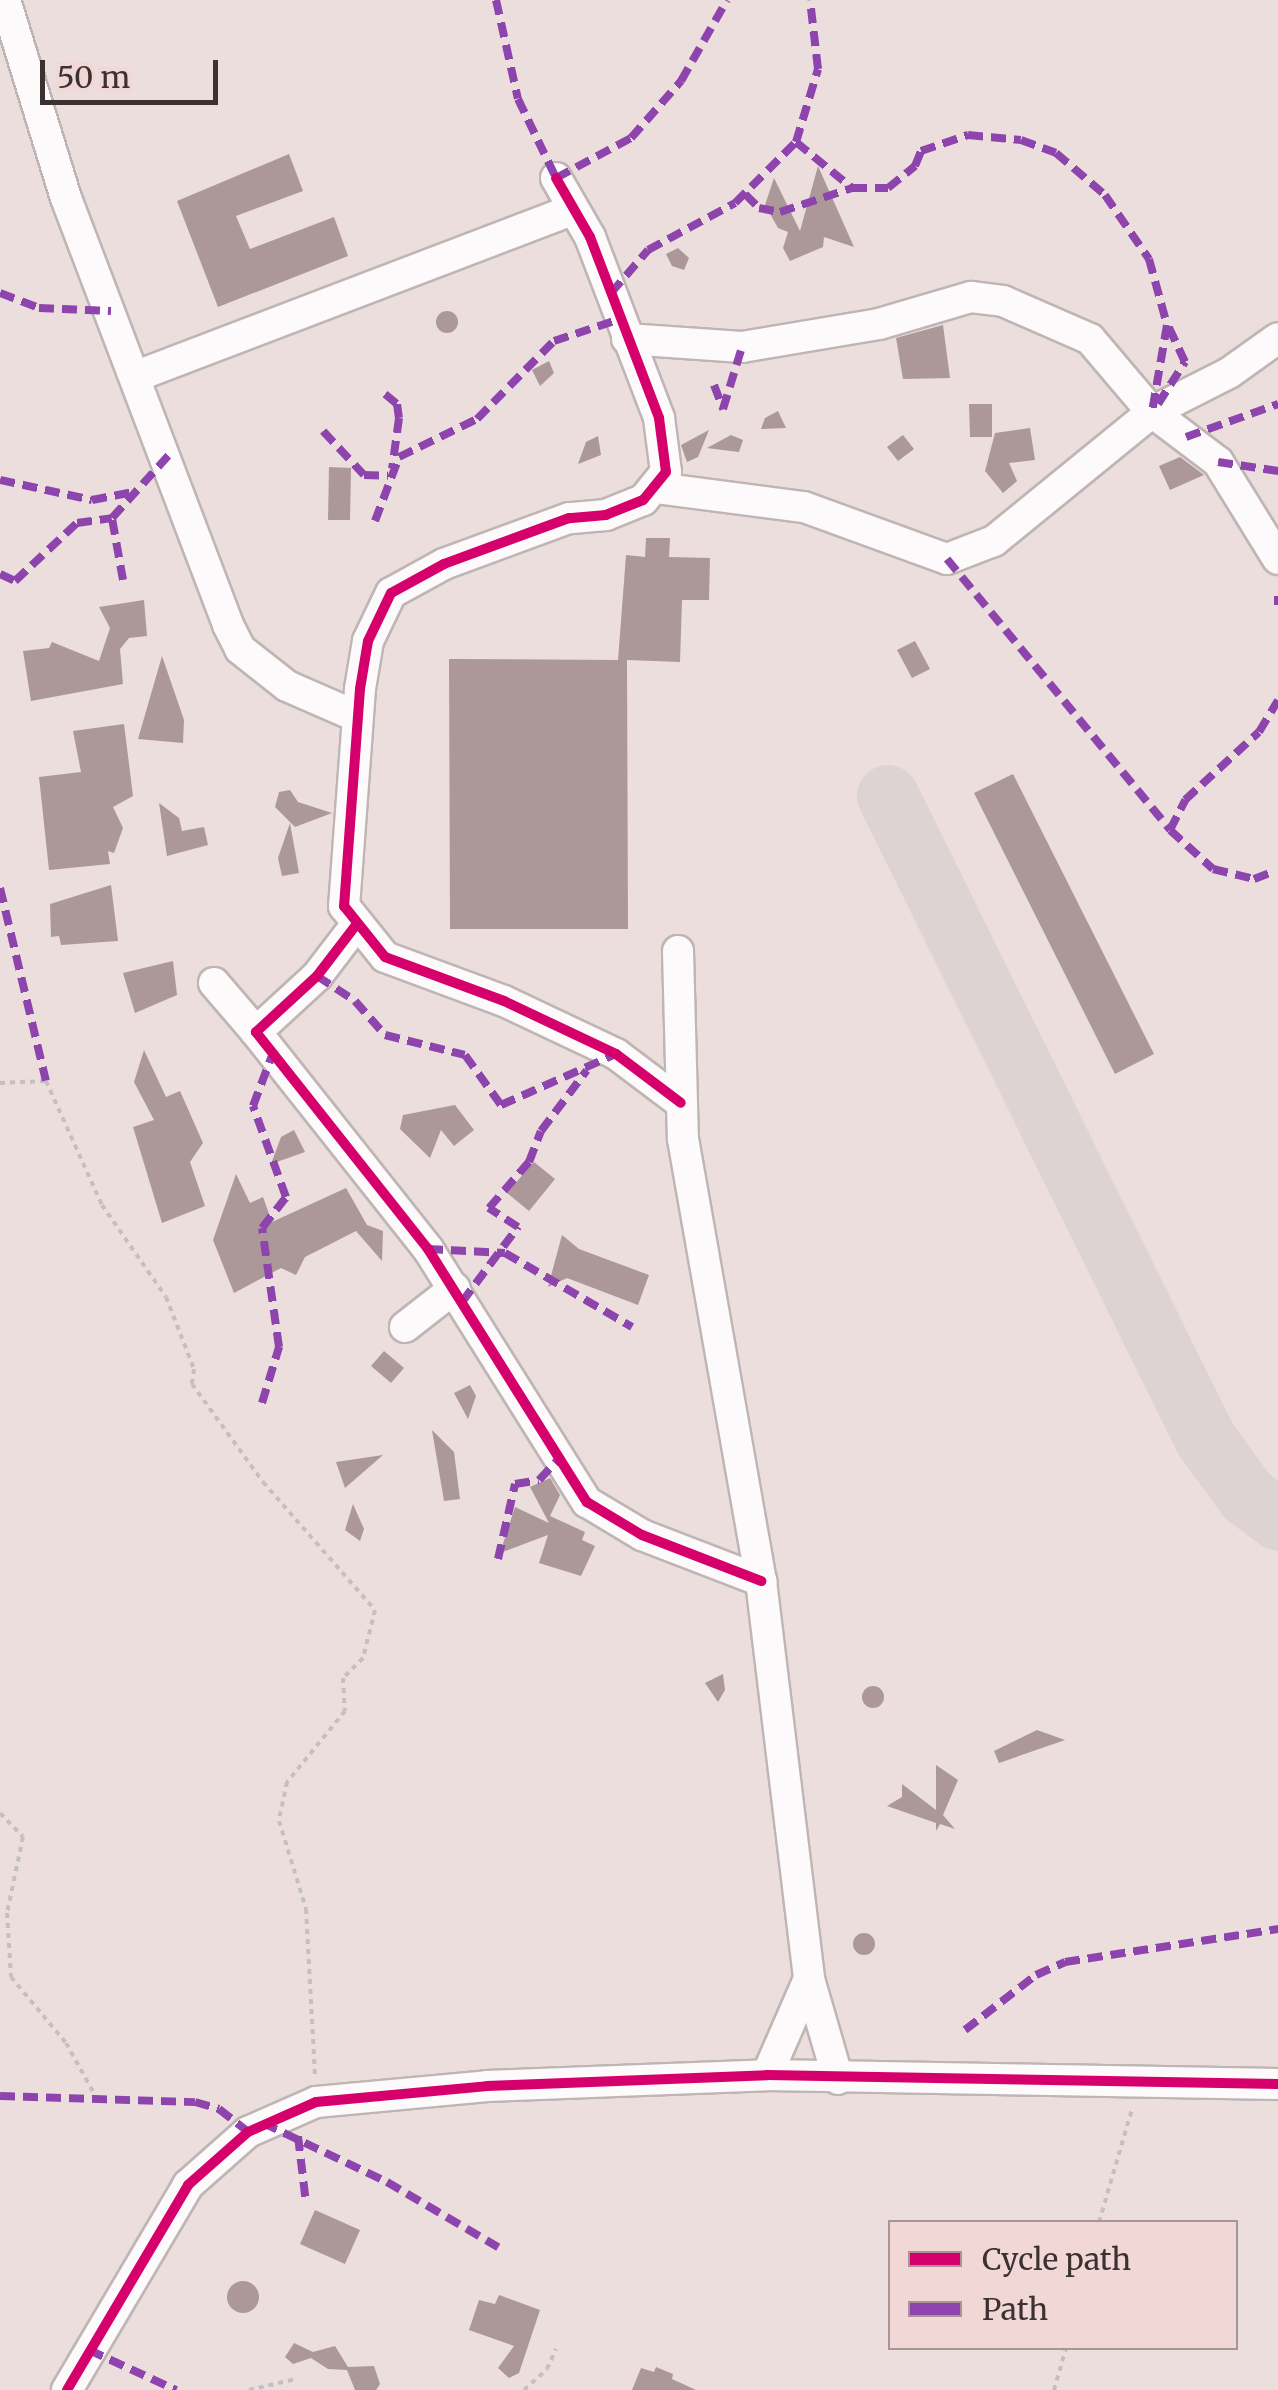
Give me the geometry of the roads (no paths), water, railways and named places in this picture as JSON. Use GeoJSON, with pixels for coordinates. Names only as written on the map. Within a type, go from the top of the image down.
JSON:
{"type":"FeatureCollection","features":[{"type":"Feature","properties":{"kind":"street"},"geometry":{"type":"LineString","coordinates":[[5,0],[66,198],[240,649],[287,686],[358,717]]}},
{"type":"Feature","properties":{"kind":"street"},"geometry":{"type":"LineString","coordinates":[[556,178],[590,237],[667,439],[666,472],[657,488],[606,515],[568,518],[444,564],[391,593],[368,641],[358,717],[344,906],[385,957],[504,1000],[616,1054],[681,1104]]}},
{"type":"Feature","properties":{"kind":"street"},"geometry":{"type":"LineString","coordinates":[[137,376],[572,210]]}},
{"type":"Feature","properties":{"kind":"street"},"geometry":{"type":"LineString","coordinates":[[627,340],[742,347],[880,324],[971,297],[1003,301],[1090,339],[1152,412],[1218,462],[1278,560]]}},
{"type":"Feature","properties":{"kind":"street"},"geometry":{"type":"LineString","coordinates":[[657,488],[804,507],[947,559],[994,541],[1050,501],[1152,412],[1228,374],[1278,338]]}},
{"type":"Feature","properties":{"kind":"street"},"geometry":{"type":"LineString","coordinates":[[256,1032],[318,976],[356,925]]}},
{"type":"Feature","properties":{"kind":"street"},"geometry":{"type":"LineString","coordinates":[[678,951],[681,1104],[762,1581],[809,1980],[838,2078]]}},
{"type":"Feature","properties":{"kind":"street"},"geometry":{"type":"LineString","coordinates":[[214,984],[256,1032],[455,1288],[587,1502],[642,1535],[762,1581]]}},
{"type":"Feature","properties":{"kind":"street"},"geometry":{"type":"LineString","coordinates":[[405,1327],[455,1288]]}},
{"type":"Feature","properties":{"kind":"street"},"geometry":{"type":"LineString","coordinates":[[766,2075],[809,1980]]}},
{"type":"Feature","properties":{"kind":"street"},"geometry":{"type":"LineString","coordinates":[[67,2390],[188,2185],[248,2132],[316,2102],[487,2086],[766,2075],[1278,2084]]}}]}
